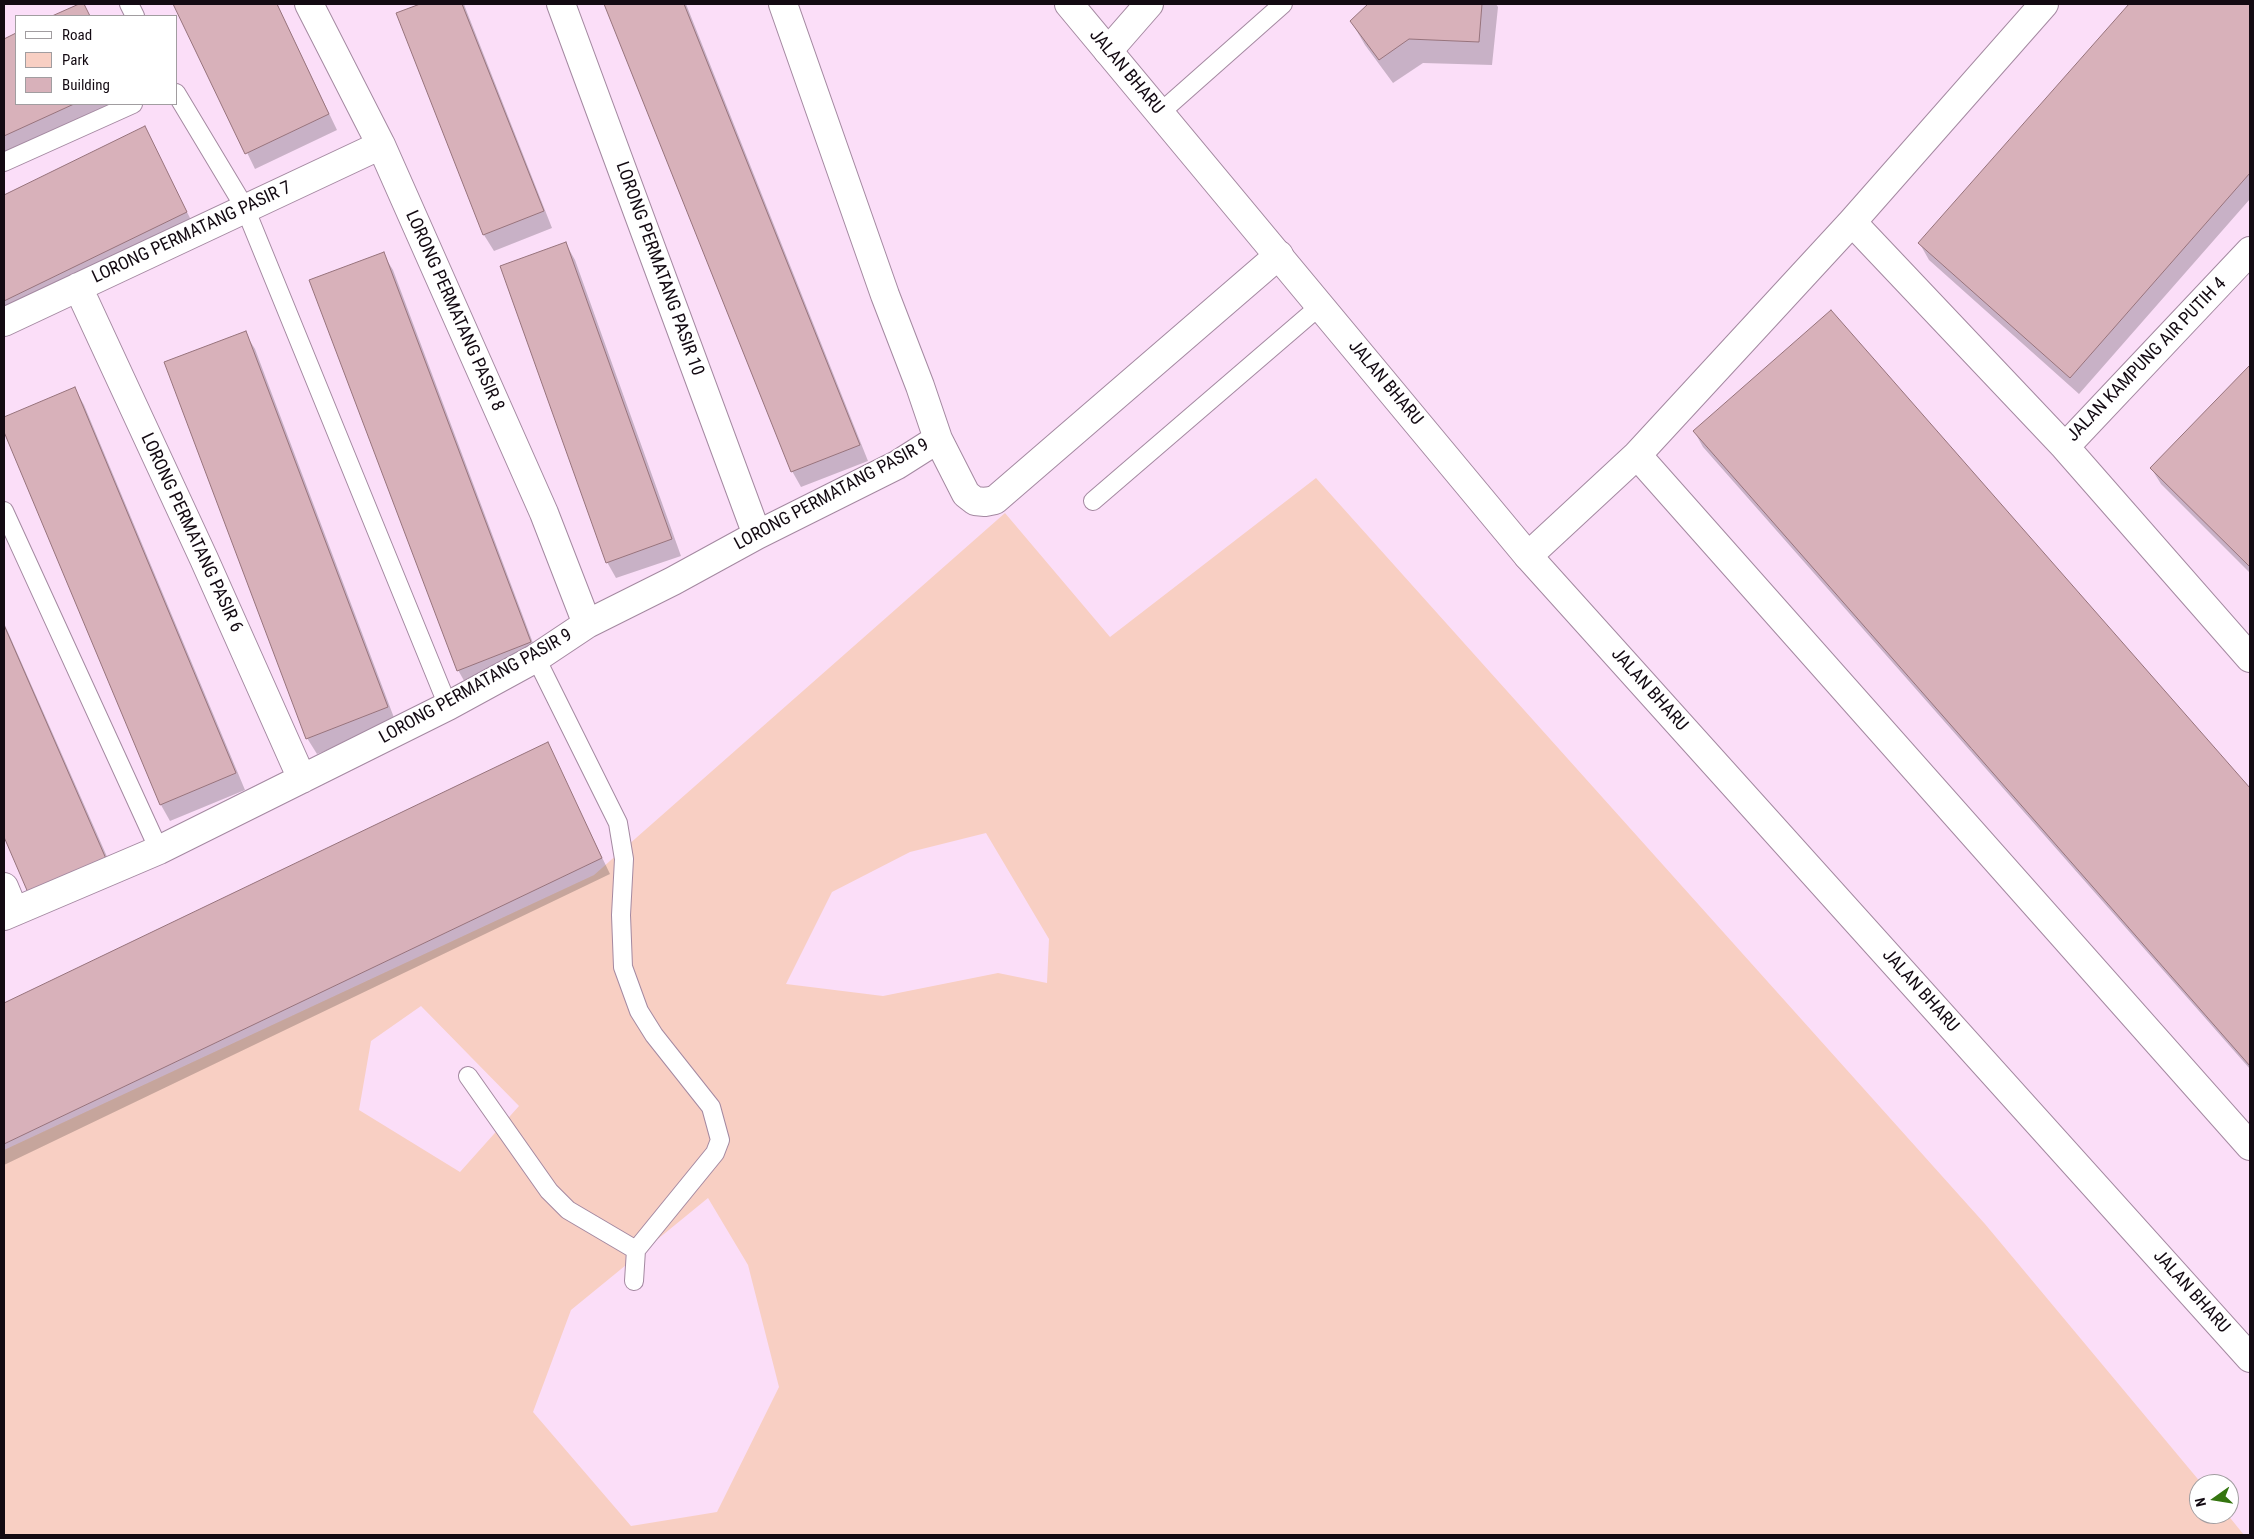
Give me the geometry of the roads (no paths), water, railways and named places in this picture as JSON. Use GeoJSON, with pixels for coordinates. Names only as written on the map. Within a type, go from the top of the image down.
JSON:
{"type":"FeatureCollection","features":[{"type":"Feature","properties":{"kind":"street","name":"LORONG PERMATANG PASIR 8"},"geometry":{"type":"LineString","coordinates":[[310,4],[381,145],[544,513],[587,624]]}},
{"type":"Feature","properties":{"kind":"street","name":"LORONG PERMATANG PASIR 10"},"geometry":{"type":"LineString","coordinates":[[561,4],[757,535]]}},
{"type":"Feature","properties":{"kind":"street"},"geometry":{"type":"LineString","coordinates":[[783,4],[885,295],[938,439],[966,494],[975,501],[995,500],[1279,255]]}},
{"type":"Feature","properties":{"kind":"street","name":"JALAN BHARU"},"geometry":{"type":"LineString","coordinates":[[1069,4],[1161,112],[1528,556],[2250,1358]]}},
{"type":"Feature","properties":{"kind":"street"},"geometry":{"type":"LineString","coordinates":[[1108,50],[1149,4]]}},
{"type":"Feature","properties":{"kind":"street"},"geometry":{"type":"LineString","coordinates":[[1528,556],[1637,455],[1852,222],[2044,4]]}},
{"type":"Feature","properties":{"kind":"street","name":"LORONG PERMATANG PASIR 7"},"geometry":{"type":"LineString","coordinates":[[4,322],[381,145]]}},
{"type":"Feature","properties":{"kind":"street"},"geometry":{"type":"LineString","coordinates":[[1852,222],[2065,447],[2250,658]]}},
{"type":"Feature","properties":{"kind":"street","name":"JALAN KAMPUNG AIR PUTIH 4"},"geometry":{"type":"LineString","coordinates":[[2065,447],[2250,251]]}},
{"type":"Feature","properties":{"kind":"street","name":"LORONG PERMATANG PASIR 6"},"geometry":{"type":"LineString","coordinates":[[78,287],[200,550],[302,779]]}},
{"type":"Feature","properties":{"kind":"street","name":"LORONG PERMATANG PASIR 9"},"geometry":{"type":"LineString","coordinates":[[7,905],[159,850],[448,706],[536,658],[587,624],[673,581],[757,535],[897,465],[938,439]]}},
{"type":"Feature","properties":{"kind":"street"},"geometry":{"type":"LineString","coordinates":[[1637,455],[2250,1146]]}},
{"type":"Feature","properties":{"kind":"lane"},"geometry":{"type":"LineString","coordinates":[[1161,112],[1284,4]]}},
{"type":"Feature","properties":{"kind":"lane"},"geometry":{"type":"LineString","coordinates":[[178,96],[245,208],[448,706]]}},
{"type":"Feature","properties":{"kind":"lane"},"geometry":{"type":"LineString","coordinates":[[4,162],[132,105]]}},
{"type":"Feature","properties":{"kind":"lane"},"geometry":{"type":"LineString","coordinates":[[1093,501],[1321,305]]}},
{"type":"Feature","properties":{"kind":"lane"},"geometry":{"type":"LineString","coordinates":[[4,511],[159,850]]}},
{"type":"Feature","properties":{"kind":"lane"},"geometry":{"type":"LineString","coordinates":[[536,658],[618,823],[624,859],[621,915],[623,967],[640,1011],[654,1035],[711,1107],[720,1140],[715,1153],[636,1250],[634,1281]]}},
{"type":"Feature","properties":{"kind":"lane"},"geometry":{"type":"LineString","coordinates":[[468,1076],[549,1191],[568,1210],[636,1250]]}}]}
